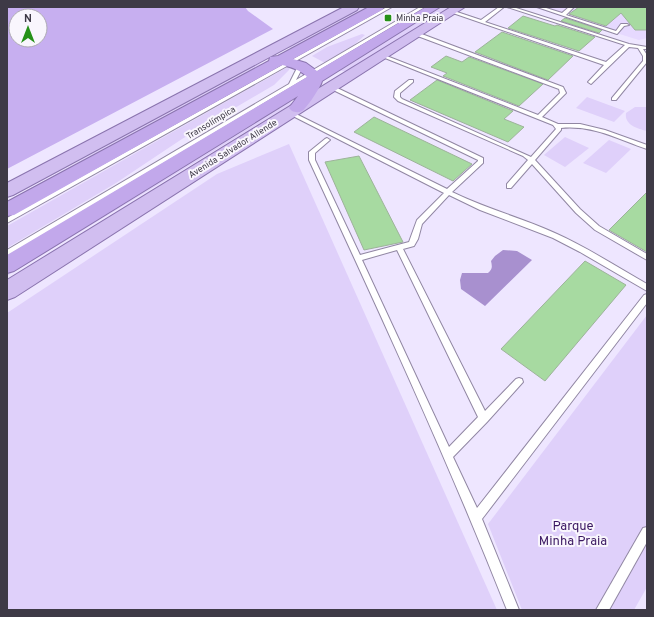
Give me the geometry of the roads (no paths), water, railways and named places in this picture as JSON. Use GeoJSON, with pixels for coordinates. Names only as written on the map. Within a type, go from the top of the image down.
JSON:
{"type":"FeatureCollection","features":[{"type":"Feature","properties":{"kind":"highway","name":"Avenida Salvador Allende"},"geometry":{"type":"LineString","coordinates":[[7,265],[300,68],[378,7]]}},
{"type":"Feature","properties":{"kind":"highway","name":"Avenida Salvador Allende"},"geometry":{"type":"LineString","coordinates":[[7,210],[300,68],[434,7]]}},
{"type":"Feature","properties":{"kind":"highway"},"geometry":{"type":"LineString","coordinates":[[252,61],[300,68],[315,84],[312,90],[300,102],[294,111]]}},
{"type":"Feature","properties":{"kind":"main road"},"geometry":{"type":"LineString","coordinates":[[7,190],[354,7]]}},
{"type":"Feature","properties":{"kind":"main road","name":"Avenida Salvador Allende"},"geometry":{"type":"LineString","coordinates":[[7,291],[456,9]]}},
{"type":"Feature","properties":{"kind":"lane","name":"Transolímpica"},"geometry":{"type":"LineString","coordinates":[[7,253],[289,87],[300,68],[390,7]]}},
{"type":"Feature","properties":{"kind":"lane","name":"Transolímpica"},"geometry":{"type":"LineString","coordinates":[[7,221],[300,68],[423,7]]}},
{"type":"Feature","properties":{"kind":"lane"},"geometry":{"type":"LineString","coordinates":[[482,22],[502,7]]}},
{"type":"Feature","properties":{"kind":"lane"},"geometry":{"type":"LineString","coordinates":[[509,7],[628,45],[647,48]]}},
{"type":"Feature","properties":{"kind":"lane"},"geometry":{"type":"LineString","coordinates":[[539,7],[617,33],[622,25],[627,25]]}},
{"type":"Feature","properties":{"kind":"lane"},"geometry":{"type":"LineString","coordinates":[[564,15],[572,7]]}},
{"type":"Feature","properties":{"kind":"lane"},"geometry":{"type":"LineString","coordinates":[[456,9],[482,22],[606,64]]}},
{"type":"Feature","properties":{"kind":"lane"},"geometry":{"type":"LineString","coordinates":[[417,34],[561,88],[563,93],[538,118]]}},
{"type":"Feature","properties":{"kind":"lane"},"geometry":{"type":"LineString","coordinates":[[591,82],[606,64],[628,45]]}},
{"type":"Feature","properties":{"kind":"lane"},"geometry":{"type":"LineString","coordinates":[[614,99],[646,62],[645,56],[640,47]]}},
{"type":"Feature","properties":{"kind":"lane"},"geometry":{"type":"LineString","coordinates":[[382,56],[558,126],[570,125],[614,134],[647,147]]}},
{"type":"Feature","properties":{"kind":"lane"},"geometry":{"type":"LineString","coordinates":[[289,87],[300,68]]}},
{"type":"Feature","properties":{"kind":"lane"},"geometry":{"type":"LineString","coordinates":[[411,81],[397,92],[397,97],[400,100],[515,150],[531,159],[578,211],[597,228],[647,257]]}},
{"type":"Feature","properties":{"kind":"lane"},"geometry":{"type":"LineString","coordinates":[[332,87],[481,159],[481,162],[448,192],[419,222],[416,226],[414,241],[411,244],[358,258]]}},
{"type":"Feature","properties":{"kind":"lane"},"geometry":{"type":"LineString","coordinates":[[294,111],[466,202],[563,239],[647,288]]}},
{"type":"Feature","properties":{"kind":"lane"},"geometry":{"type":"LineString","coordinates":[[509,186],[531,159],[559,129],[558,126]]}},
{"type":"Feature","properties":{"kind":"lane"},"geometry":{"type":"LineString","coordinates":[[327,140],[312,152],[312,160],[476,518],[513,610]]}},
{"type":"Feature","properties":{"kind":"lane"},"geometry":{"type":"LineString","coordinates":[[398,248],[484,419]]}},
{"type":"Feature","properties":{"kind":"lane"},"geometry":{"type":"LineString","coordinates":[[476,518],[647,297]]}},
{"type":"Feature","properties":{"kind":"lane"},"geometry":{"type":"LineString","coordinates":[[447,456],[519,382]]}},
{"type":"Feature","properties":{"kind":"lane"},"geometry":{"type":"LineString","coordinates":[[602,610],[647,532]]}},
{"type":"Feature","properties":{"kind":"place","name":"Minha Praia"},"geometry":{"type":"Point","coordinates":[388,18]}},
{"type":"Feature","properties":{"kind":"park label","name":"Parque Minha Praia"},"geometry":{"type":"Point","coordinates":[573,534]}}]}
